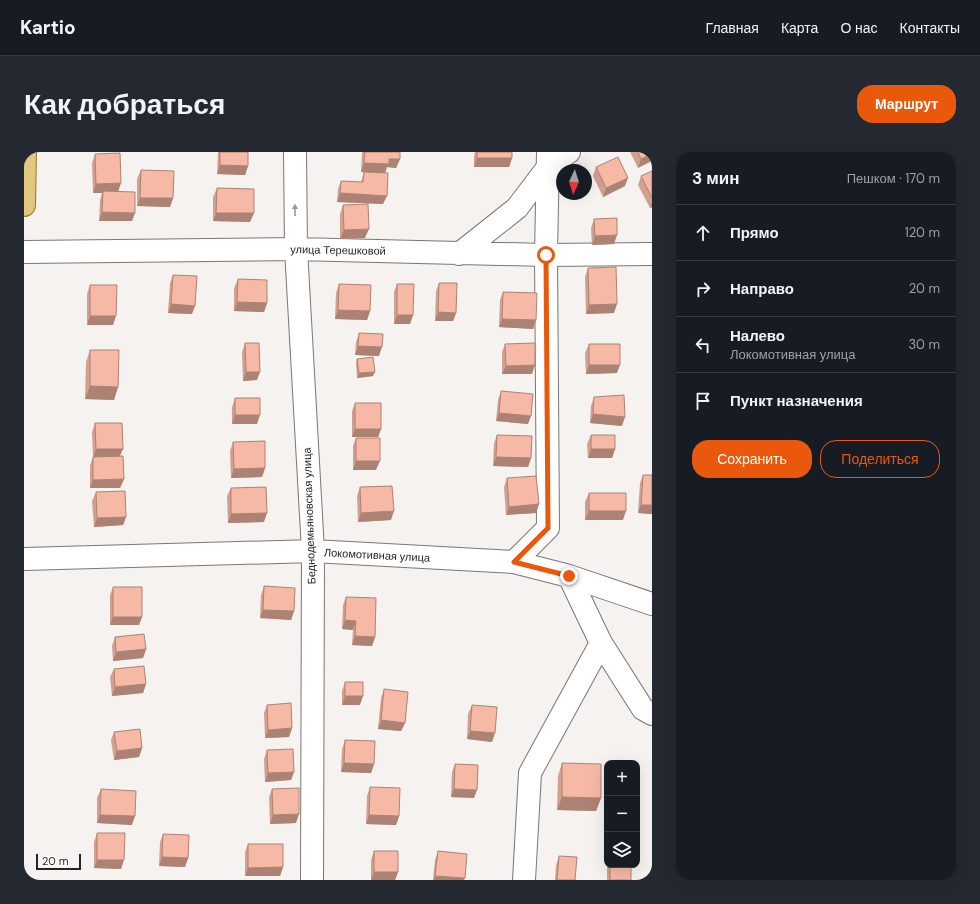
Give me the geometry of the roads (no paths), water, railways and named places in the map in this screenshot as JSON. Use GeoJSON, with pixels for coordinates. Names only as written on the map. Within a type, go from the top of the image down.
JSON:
{"type":"FeatureCollection","features":[{"type":"Feature","properties":{"kind":"main road"},"geometry":{"type":"LineString","coordinates":[[24,205],[25,152]]}},
{"type":"Feature","properties":{"kind":"street","name":"Беднодемьяновская улица"},"geometry":{"type":"LineString","coordinates":[[295,152],[296,249],[313,551],[312,880]]}},
{"type":"Feature","properties":{"kind":"street"},"geometry":{"type":"LineString","coordinates":[[459,254],[517,208],[548,159],[570,152]]}},
{"type":"Feature","properties":{"kind":"street"},"geometry":{"type":"LineString","coordinates":[[514,562],[548,528],[546,255],[548,159]]}},
{"type":"Feature","properties":{"kind":"street","name":"улица Терешковой"},"geometry":{"type":"LineString","coordinates":[[24,252],[296,249],[459,254],[652,254]]}},
{"type":"Feature","properties":{"kind":"street","name":"Локомотивная улица"},"geometry":{"type":"LineString","coordinates":[[24,559],[313,551],[514,562],[569,576],[652,604]]}},
{"type":"Feature","properties":{"kind":"street"},"geometry":{"type":"LineString","coordinates":[[569,576],[601,643],[643,709],[652,714]]}},
{"type":"Feature","properties":{"kind":"street"},"geometry":{"type":"LineString","coordinates":[[524,880],[530,773],[601,643]]}}]}
